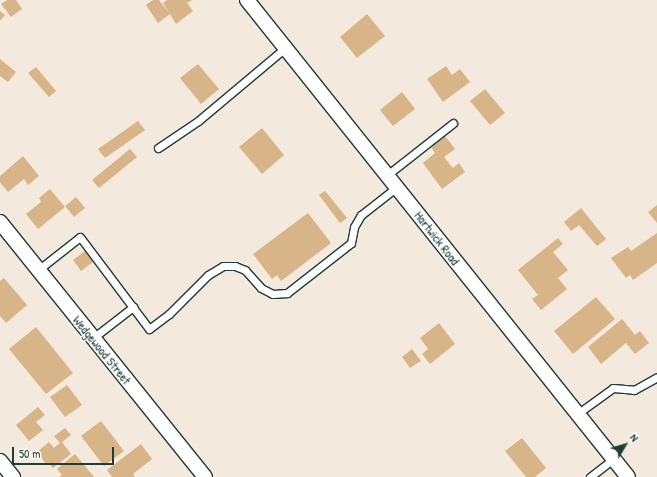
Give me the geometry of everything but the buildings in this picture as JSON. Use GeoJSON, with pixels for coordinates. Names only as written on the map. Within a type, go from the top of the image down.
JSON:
{"type":"FeatureCollection","features":[{"type":"Feature","properties":{"kind":"street","name":"Hartwick Road"},"geometry":{"type":"LineString","coordinates":[[247,0],[628,477]]}},
{"type":"Feature","properties":{"kind":"street","name":"Wedgewood Street"},"geometry":{"type":"LineString","coordinates":[[0,222],[205,477]]}},
{"type":"Feature","properties":{"kind":"street"},"geometry":{"type":"LineString","coordinates":[[0,460],[13,477]]}},
{"type":"Feature","properties":{"kind":"lane"},"geometry":{"type":"LineString","coordinates":[[158,148],[198,121],[286,48]]}},
{"type":"Feature","properties":{"kind":"lane"},"geometry":{"type":"LineString","coordinates":[[387,175],[452,123]]}},
{"type":"Feature","properties":{"kind":"lane"},"geometry":{"type":"LineString","coordinates":[[38,270],[80,237],[149,329],[169,314],[208,275],[222,266],[235,266],[245,270],[261,288],[273,294],[287,293],[351,243],[354,227],[361,215],[397,187]]}},
{"type":"Feature","properties":{"kind":"lane"},"geometry":{"type":"LineString","coordinates":[[93,338],[133,307]]}},
{"type":"Feature","properties":{"kind":"lane"},"geometry":{"type":"LineString","coordinates":[[577,414],[613,388],[634,390],[657,377]]}},
{"type":"Feature","properties":{"kind":"lane"},"geometry":{"type":"LineString","coordinates":[[590,477],[613,459]]}}]}
